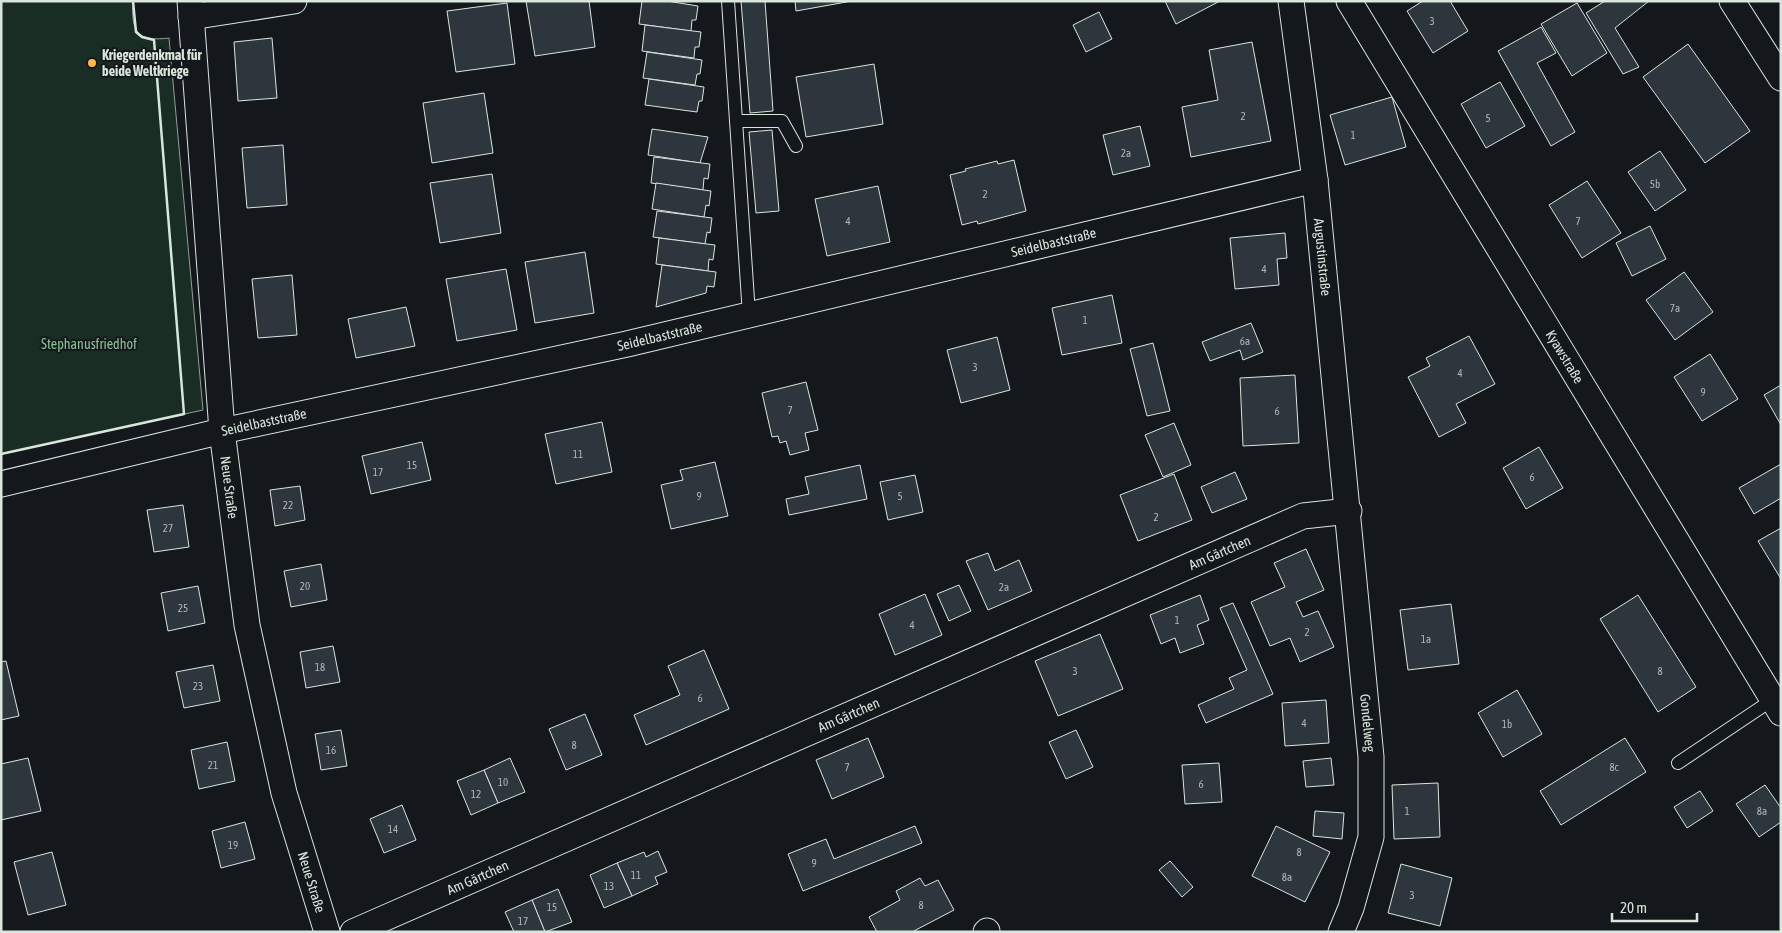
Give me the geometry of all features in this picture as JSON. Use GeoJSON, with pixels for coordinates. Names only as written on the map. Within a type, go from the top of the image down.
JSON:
{"type":"FeatureCollection","features":[{"type":"Feature","properties":{"kind":"street"},"geometry":{"type":"LineString","coordinates":[[191,9],[294,1]]}},
{"type":"Feature","properties":{"kind":"street","name":"Augustinstraße"},"geometry":{"type":"LineString","coordinates":[[1292,1],[1315,180],[1349,511]]}},
{"type":"Feature","properties":{"kind":"street","name":"Kyawstraße"},"geometry":{"type":"LineString","coordinates":[[1349,1],[1777,707]]}},
{"type":"Feature","properties":{"kind":"street"},"geometry":{"type":"LineString","coordinates":[[1732,1],[1781,78]]}},
{"type":"Feature","properties":{"kind":"street","name":"Neue Straße"},"geometry":{"type":"LineString","coordinates":[[191,9],[222,431],[246,625],[284,793],[327,932]]}},
{"type":"Feature","properties":{"kind":"street","name":"Seidelbaststraße"},"geometry":{"type":"LineString","coordinates":[[1,484],[222,431],[618,346],[1315,180]]}},
{"type":"Feature","properties":{"kind":"street","name":"Am Gärtchen"},"geometry":{"type":"LineString","coordinates":[[353,932],[1303,516],[1349,511]]}},
{"type":"Feature","properties":{"kind":"street","name":"Gondelweg"},"geometry":{"type":"LineString","coordinates":[[1341,932],[1351,908],[1372,837],[1371,757],[1349,511]]}},
{"type":"Feature","properties":{"kind":"lane"},"geometry":{"type":"LineString","coordinates":[[728,1],[749,315]]}},
{"type":"Feature","properties":{"kind":"lane"},"geometry":{"type":"LineString","coordinates":[[736,121],[782,120],[796,146]]}},
{"type":"Feature","properties":{"kind":"lane"},"geometry":{"type":"LineString","coordinates":[[1678,763],[1777,707]]}},
{"type":"Feature","properties":{"kind":"green space","name":"Stephanusfriedhof"},"geometry":{"type":"Polygon","coordinates":[[[1,1],[133,1],[133,20],[138,33],[150,38],[169,38],[203,410],[1,454],[1,1]]]}},
{"type":"Feature","properties":{"kind":"building"},"geometry":{"type":"Polygon","coordinates":[[[526,1],[589,1],[595,47],[535,56],[526,1]]]}},
{"type":"Feature","properties":{"kind":"building"},"geometry":{"type":"Polygon","coordinates":[[[642,1],[667,1],[698,6],[696,20],[692,20],[691,31],[639,24],[642,1]]]}},
{"type":"Feature","properties":{"kind":"building"},"geometry":{"type":"Polygon","coordinates":[[[741,1],[765,1],[773,111],[750,113],[741,1]]]}},
{"type":"Feature","properties":{"kind":"building"},"geometry":{"type":"Polygon","coordinates":[[[795,1],[852,1],[796,11],[795,1]]]}},
{"type":"Feature","properties":{"kind":"building"},"geometry":{"type":"Polygon","coordinates":[[[1165,1],[1220,1],[1176,24],[1165,1]]]}},
{"type":"Feature","properties":{"kind":"building"},"geometry":{"type":"Polygon","coordinates":[[[1423,1],[1450,1],[1468,31],[1433,53],[1407,11],[1423,1]]]}},
{"type":"Feature","properties":{"kind":"building"},"geometry":{"type":"Polygon","coordinates":[[[1605,1],[1649,1],[1615,28],[1639,67],[1623,74],[1586,13],[1605,1]]]}},
{"type":"Feature","properties":{"kind":"building"},"geometry":{"type":"Polygon","coordinates":[[[507,3],[515,64],[456,72],[447,11],[507,3]]]}},
{"type":"Feature","properties":{"kind":"building"},"geometry":{"type":"Polygon","coordinates":[[[1577,3],[1607,53],[1572,76],[1541,24],[1577,3]]]}},
{"type":"Feature","properties":{"kind":"building"},"geometry":{"type":"Polygon","coordinates":[[[1099,12],[1112,39],[1086,52],[1073,25],[1099,12]]]}},
{"type":"Feature","properties":{"kind":"building"},"geometry":{"type":"Polygon","coordinates":[[[645,25],[701,32],[699,47],[695,47],[694,58],[642,51],[645,25]]]}},
{"type":"Feature","properties":{"kind":"building"},"geometry":{"type":"Polygon","coordinates":[[[1541,27],[1556,53],[1537,63],[1575,132],[1551,146],[1498,51],[1541,27]]]}},
{"type":"Feature","properties":{"kind":"building"},"geometry":{"type":"Polygon","coordinates":[[[272,38],[277,98],[238,101],[234,42],[272,38]]]}},
{"type":"Feature","properties":{"kind":"building"},"geometry":{"type":"Polygon","coordinates":[[[1252,42],[1271,141],[1191,157],[1182,107],[1218,100],[1209,50],[1252,42]]]}},
{"type":"Feature","properties":{"kind":"building"},"geometry":{"type":"Polygon","coordinates":[[[1688,44],[1750,131],[1705,163],[1643,77],[1688,44]]]}},
{"type":"Feature","properties":{"kind":"building"},"geometry":{"type":"Polygon","coordinates":[[[647,52],[702,60],[700,74],[697,74],[695,85],[643,78],[647,52]]]}},
{"type":"Feature","properties":{"kind":"building"},"geometry":{"type":"Polygon","coordinates":[[[874,64],[883,124],[806,137],[796,77],[874,64]]]}},
{"type":"Feature","properties":{"kind":"building"},"geometry":{"type":"Polygon","coordinates":[[[649,79],[704,87],[702,101],[699,101],[697,112],[645,105],[649,79]]]}},
{"type":"Feature","properties":{"kind":"building"},"geometry":{"type":"Polygon","coordinates":[[[1500,82],[1525,126],[1486,148],[1461,104],[1500,82]]]}},
{"type":"Feature","properties":{"kind":"building"},"geometry":{"type":"Polygon","coordinates":[[[484,93],[493,153],[432,163],[423,103],[484,93]]]}},
{"type":"Feature","properties":{"kind":"building"},"geometry":{"type":"Polygon","coordinates":[[[1392,97],[1406,147],[1345,165],[1330,115],[1392,97]]]}},
{"type":"Feature","properties":{"kind":"building"},"geometry":{"type":"Polygon","coordinates":[[[1140,126],[1150,166],[1113,175],[1103,135],[1140,126]]]}},
{"type":"Feature","properties":{"kind":"building"},"geometry":{"type":"Polygon","coordinates":[[[652,129],[708,137],[700,163],[648,155],[652,129]]]}},
{"type":"Feature","properties":{"kind":"building"},"geometry":{"type":"Polygon","coordinates":[[[772,130],[779,211],[756,213],[749,132],[772,130]]]}},
{"type":"Feature","properties":{"kind":"building"},"geometry":{"type":"Polygon","coordinates":[[[283,145],[287,205],[247,208],[242,148],[283,145]]]}},
{"type":"Feature","properties":{"kind":"building"},"geometry":{"type":"Polygon","coordinates":[[[1660,151],[1686,190],[1655,211],[1628,172],[1660,151]]]}},
{"type":"Feature","properties":{"kind":"building"},"geometry":{"type":"Polygon","coordinates":[[[654,157],[710,164],[708,179],[704,178],[703,190],[651,183],[654,157]]]}},
{"type":"Feature","properties":{"kind":"building"},"geometry":{"type":"Polygon","coordinates":[[[1014,160],[1026,211],[978,224],[977,221],[962,225],[950,175],[997,161],[998,164],[1014,160]]]}},
{"type":"Feature","properties":{"kind":"building"},"geometry":{"type":"Polygon","coordinates":[[[492,174],[501,233],[440,243],[430,183],[492,174]]]}},
{"type":"Feature","properties":{"kind":"building"},"geometry":{"type":"Polygon","coordinates":[[[1587,181],[1621,233],[1582,258],[1549,205],[1587,181]]]}},
{"type":"Feature","properties":{"kind":"building"},"geometry":{"type":"Polygon","coordinates":[[[656,183],[711,191],[709,206],[706,205],[704,217],[652,209],[656,183]]]}},
{"type":"Feature","properties":{"kind":"building"},"geometry":{"type":"Polygon","coordinates":[[[878,186],[890,242],[827,256],[815,199],[878,186]]]}},
{"type":"Feature","properties":{"kind":"building"},"geometry":{"type":"Polygon","coordinates":[[[657,211],[712,218],[710,233],[707,232],[705,244],[653,237],[657,211]]]}},
{"type":"Feature","properties":{"kind":"building"},"geometry":{"type":"Polygon","coordinates":[[[1650,226],[1666,259],[1632,276],[1616,243],[1650,226]]]}},
{"type":"Feature","properties":{"kind":"building"},"geometry":{"type":"Polygon","coordinates":[[[1285,233],[1287,258],[1277,259],[1279,285],[1235,289],[1230,238],[1285,233]]]}},
{"type":"Feature","properties":{"kind":"building"},"geometry":{"type":"Polygon","coordinates":[[[659,238],[715,245],[713,260],[709,259],[708,271],[656,264],[659,238]]]}},
{"type":"Feature","properties":{"kind":"building"},"geometry":{"type":"Polygon","coordinates":[[[585,252],[594,313],[535,323],[525,262],[585,252]]]}},
{"type":"Feature","properties":{"kind":"building"},"geometry":{"type":"Polygon","coordinates":[[[662,265],[716,272],[714,287],[707,286],[706,293],[656,307],[662,265]]]}},
{"type":"Feature","properties":{"kind":"building"},"geometry":{"type":"Polygon","coordinates":[[[506,269],[517,330],[457,341],[446,279],[506,269]]]}},
{"type":"Feature","properties":{"kind":"building"},"geometry":{"type":"Polygon","coordinates":[[[1684,272],[1713,312],[1675,340],[1646,300],[1684,272]]]}},
{"type":"Feature","properties":{"kind":"building"},"geometry":{"type":"Polygon","coordinates":[[[292,275],[297,335],[258,338],[252,279],[292,275]]]}},
{"type":"Feature","properties":{"kind":"building"},"geometry":{"type":"Polygon","coordinates":[[[1112,295],[1122,343],[1062,355],[1052,308],[1112,295]]]}},
{"type":"Feature","properties":{"kind":"building"},"geometry":{"type":"Polygon","coordinates":[[[406,307],[415,346],[356,358],[348,319],[406,307]]]}},
{"type":"Feature","properties":{"kind":"building"},"geometry":{"type":"Polygon","coordinates":[[[1251,323],[1263,352],[1243,360],[1240,350],[1210,361],[1202,342],[1251,323]]]}},
{"type":"Feature","properties":{"kind":"building"},"geometry":{"type":"Polygon","coordinates":[[[1469,336],[1495,384],[1456,404],[1466,423],[1439,437],[1408,377],[1430,366],[1426,358],[1469,336]]]}},
{"type":"Feature","properties":{"kind":"building"},"geometry":{"type":"Polygon","coordinates":[[[997,337],[1010,390],[961,403],[947,350],[997,337]]]}},
{"type":"Feature","properties":{"kind":"building"},"geometry":{"type":"Polygon","coordinates":[[[1153,343],[1170,411],[1147,416],[1130,349],[1153,343]]]}},
{"type":"Feature","properties":{"kind":"building"},"geometry":{"type":"Polygon","coordinates":[[[1710,354],[1738,399],[1702,421],[1674,377],[1710,354]]]}},
{"type":"Feature","properties":{"kind":"building"},"geometry":{"type":"Polygon","coordinates":[[[1295,375],[1299,443],[1243,446],[1240,378],[1295,375]]]}},
{"type":"Feature","properties":{"kind":"building"},"geometry":{"type":"Polygon","coordinates":[[[806,382],[818,430],[805,433],[809,450],[790,455],[786,441],[780,443],[778,436],[772,437],[762,393],[806,382]]]}},
{"type":"Feature","properties":{"kind":"building"},"geometry":{"type":"Polygon","coordinates":[[[1781,385],[1781,425],[1764,395],[1781,385]]]}},
{"type":"Feature","properties":{"kind":"building"},"geometry":{"type":"Polygon","coordinates":[[[602,422],[612,472],[556,484],[545,434],[602,422]]]}},
{"type":"Feature","properties":{"kind":"building"},"geometry":{"type":"Polygon","coordinates":[[[1174,423],[1191,465],[1163,477],[1145,435],[1174,423]]]}},
{"type":"Feature","properties":{"kind":"building"},"geometry":{"type":"Polygon","coordinates":[[[422,442],[431,480],[371,494],[362,456],[422,442]]]}},
{"type":"Feature","properties":{"kind":"building"},"geometry":{"type":"Polygon","coordinates":[[[1539,447],[1563,488],[1526,509],[1503,468],[1539,447]]]}},
{"type":"Feature","properties":{"kind":"building"},"geometry":{"type":"Polygon","coordinates":[[[715,462],[728,516],[671,529],[661,485],[683,480],[680,470],[715,462]]]}},
{"type":"Feature","properties":{"kind":"building"},"geometry":{"type":"Polygon","coordinates":[[[1781,464],[1781,498],[1754,514],[1739,488],[1781,464]]]}},
{"type":"Feature","properties":{"kind":"building"},"geometry":{"type":"Polygon","coordinates":[[[860,465],[867,499],[789,515],[786,499],[809,494],[805,477],[860,465]]]}},
{"type":"Feature","properties":{"kind":"building"},"geometry":{"type":"Polygon","coordinates":[[[1235,472],[1247,499],[1212,513],[1201,487],[1235,472]]]}},
{"type":"Feature","properties":{"kind":"building"},"geometry":{"type":"Polygon","coordinates":[[[1174,474],[1192,520],[1138,541],[1120,495],[1174,474]]]}},
{"type":"Feature","properties":{"kind":"building"},"geometry":{"type":"Polygon","coordinates":[[[915,475],[923,512],[888,520],[880,482],[915,475]]]}},
{"type":"Feature","properties":{"kind":"building"},"geometry":{"type":"Polygon","coordinates":[[[300,486],[305,520],[275,526],[270,490],[300,486]]]}},
{"type":"Feature","properties":{"kind":"building"},"geometry":{"type":"Polygon","coordinates":[[[183,505],[189,547],[154,552],[147,510],[183,505]]]}},
{"type":"Feature","properties":{"kind":"building"},"geometry":{"type":"Polygon","coordinates":[[[1781,528],[1781,579],[1758,541],[1781,528]]]}},
{"type":"Feature","properties":{"kind":"building"},"geometry":{"type":"Polygon","coordinates":[[[1306,549],[1324,590],[1296,602],[1303,617],[1318,611],[1334,647],[1300,662],[1290,638],[1270,646],[1251,602],[1285,587],[1274,563],[1306,549]]]}},
{"type":"Feature","properties":{"kind":"building"},"geometry":{"type":"Polygon","coordinates":[[[988,553],[995,571],[1019,560],[1032,591],[988,610],[966,561],[988,553]]]}},
{"type":"Feature","properties":{"kind":"building"},"geometry":{"type":"Polygon","coordinates":[[[321,564],[327,600],[291,607],[284,571],[321,564]]]}},
{"type":"Feature","properties":{"kind":"building"},"geometry":{"type":"Polygon","coordinates":[[[959,585],[971,611],[949,621],[937,594],[959,585]]]}},
{"type":"Feature","properties":{"kind":"building"},"geometry":{"type":"Polygon","coordinates":[[[198,586],[205,623],[168,631],[161,593],[198,586]]]}},
{"type":"Feature","properties":{"kind":"building"},"geometry":{"type":"Polygon","coordinates":[[[925,594],[942,635],[895,655],[879,614],[925,594]]]}},
{"type":"Feature","properties":{"kind":"building"},"geometry":{"type":"Polygon","coordinates":[[[1200,595],[1209,620],[1197,625],[1204,644],[1180,653],[1175,638],[1161,644],[1150,615],[1200,595]]]}},
{"type":"Feature","properties":{"kind":"building"},"geometry":{"type":"Polygon","coordinates":[[[1638,595],[1696,687],[1658,712],[1600,619],[1638,595]]]}},
{"type":"Feature","properties":{"kind":"building"},"geometry":{"type":"Polygon","coordinates":[[[1233,603],[1273,694],[1206,723],[1198,705],[1234,689],[1229,678],[1247,670],[1220,608],[1233,603]]]}},
{"type":"Feature","properties":{"kind":"building"},"geometry":{"type":"Polygon","coordinates":[[[1451,604],[1459,664],[1408,670],[1400,610],[1451,604]]]}},
{"type":"Feature","properties":{"kind":"building"},"geometry":{"type":"Polygon","coordinates":[[[1100,634],[1123,689],[1058,716],[1035,661],[1100,634]]]}},
{"type":"Feature","properties":{"kind":"building"},"geometry":{"type":"Polygon","coordinates":[[[333,646],[340,682],[306,688],[300,652],[333,646]]]}},
{"type":"Feature","properties":{"kind":"building"},"geometry":{"type":"Polygon","coordinates":[[[704,650],[729,709],[646,745],[634,715],[680,695],[668,666],[704,650]]]}},
{"type":"Feature","properties":{"kind":"building"},"geometry":{"type":"Polygon","coordinates":[[[6,661],[19,716],[1,720],[1,662],[6,661]]]}},
{"type":"Feature","properties":{"kind":"building"},"geometry":{"type":"Polygon","coordinates":[[[213,665],[220,701],[184,708],[176,672],[213,665]]]}},
{"type":"Feature","properties":{"kind":"building"},"geometry":{"type":"Polygon","coordinates":[[[1517,690],[1542,734],[1503,757],[1478,713],[1517,690]]]}},
{"type":"Feature","properties":{"kind":"building"},"geometry":{"type":"Polygon","coordinates":[[[1326,700],[1329,743],[1285,746],[1282,703],[1326,700]]]}},
{"type":"Feature","properties":{"kind":"building"},"geometry":{"type":"Polygon","coordinates":[[[585,714],[602,755],[566,770],[549,729],[585,714]]]}},
{"type":"Feature","properties":{"kind":"building"},"geometry":{"type":"Polygon","coordinates":[[[341,730],[347,766],[321,770],[315,734],[341,730]]]}},
{"type":"Feature","properties":{"kind":"building"},"geometry":{"type":"Polygon","coordinates":[[[1076,730],[1093,767],[1066,779],[1049,742],[1076,730]]]}},
{"type":"Feature","properties":{"kind":"building"},"geometry":{"type":"Polygon","coordinates":[[[868,738],[884,777],[832,799],[816,760],[868,738]]]}},
{"type":"Feature","properties":{"kind":"building"},"geometry":{"type":"Polygon","coordinates":[[[1625,738],[1646,772],[1561,825],[1540,791],[1625,738]]]}},
{"type":"Feature","properties":{"kind":"building"},"geometry":{"type":"Polygon","coordinates":[[[227,742],[235,781],[199,789],[191,750],[227,742]]]}},
{"type":"Feature","properties":{"kind":"building"},"geometry":{"type":"Polygon","coordinates":[[[28,758],[41,811],[1,820],[1,764],[28,758]]]}},
{"type":"Feature","properties":{"kind":"building"},"geometry":{"type":"Polygon","coordinates":[[[510,758],[525,792],[498,803],[484,770],[510,758]]]}},
{"type":"Feature","properties":{"kind":"building"},"geometry":{"type":"Polygon","coordinates":[[[1331,758],[1334,785],[1306,787],[1303,761],[1331,758]]]}},
{"type":"Feature","properties":{"kind":"building"},"geometry":{"type":"Polygon","coordinates":[[[1219,763],[1222,802],[1185,804],[1182,765],[1219,763]]]}},
{"type":"Feature","properties":{"kind":"building"},"geometry":{"type":"Polygon","coordinates":[[[484,770],[498,803],[471,815],[457,781],[484,770]]]}},
{"type":"Feature","properties":{"kind":"building"},"geometry":{"type":"Polygon","coordinates":[[[1438,783],[1440,837],[1394,839],[1392,785],[1438,783]]]}},
{"type":"Feature","properties":{"kind":"building"},"geometry":{"type":"Polygon","coordinates":[[[1765,785],[1781,808],[1781,822],[1759,837],[1736,804],[1765,785]]]}},
{"type":"Feature","properties":{"kind":"building"},"geometry":{"type":"Polygon","coordinates":[[[1700,791],[1713,811],[1687,828],[1674,807],[1700,791]]]}},
{"type":"Feature","properties":{"kind":"building"},"geometry":{"type":"Polygon","coordinates":[[[402,805],[416,840],[384,853],[370,819],[402,805]]]}},
{"type":"Feature","properties":{"kind":"building"},"geometry":{"type":"Polygon","coordinates":[[[1315,811],[1344,813],[1342,839],[1313,836],[1315,811]]]}},
{"type":"Feature","properties":{"kind":"building"},"geometry":{"type":"Polygon","coordinates":[[[245,822],[255,859],[221,868],[212,831],[245,822]]]}},
{"type":"Feature","properties":{"kind":"building"},"geometry":{"type":"Polygon","coordinates":[[[915,826],[922,843],[803,891],[788,854],[826,839],[834,859],[915,826]]]}},
{"type":"Feature","properties":{"kind":"building"},"geometry":{"type":"Polygon","coordinates":[[[1276,826],[1330,852],[1305,902],[1252,876],[1276,826]]]}},
{"type":"Feature","properties":{"kind":"building"},"geometry":{"type":"Polygon","coordinates":[[[658,851],[667,872],[655,877],[658,884],[632,896],[617,863],[644,852],[646,857],[658,851]]]}},
{"type":"Feature","properties":{"kind":"building"},"geometry":{"type":"Polygon","coordinates":[[[52,852],[66,905],[28,915],[14,862],[52,852]]]}},
{"type":"Feature","properties":{"kind":"building"},"geometry":{"type":"Polygon","coordinates":[[[1170,861],[1193,887],[1182,897],[1159,870],[1170,861]]]}},
{"type":"Feature","properties":{"kind":"building"},"geometry":{"type":"Polygon","coordinates":[[[617,863],[632,896],[604,908],[590,875],[617,863]]]}},
{"type":"Feature","properties":{"kind":"building"},"geometry":{"type":"Polygon","coordinates":[[[1401,864],[1452,878],[1440,926],[1388,913],[1401,864]]]}},
{"type":"Feature","properties":{"kind":"building"},"geometry":{"type":"Polygon","coordinates":[[[920,878],[925,886],[938,880],[954,910],[912,932],[877,932],[869,917],[900,900],[896,891],[920,878]]]}},
{"type":"Feature","properties":{"kind":"building"},"geometry":{"type":"Polygon","coordinates":[[[558,889],[572,922],[545,932],[532,900],[558,889]]]}},
{"type":"Feature","properties":{"kind":"building"},"geometry":{"type":"Polygon","coordinates":[[[532,900],[545,932],[514,932],[505,912],[532,900]]]}},
{"type":"Feature","properties":{"kind":"wall"},"geometry":{"type":"LineString","coordinates":[[1,454],[184,414],[154,40],[142,37],[136,32],[133,1]]}},
{"type":"Feature","properties":{"kind":"place","name":"Kriegerdenkmal für beide Weltkriege"},"geometry":{"type":"Point","coordinates":[92,63]}}]}
